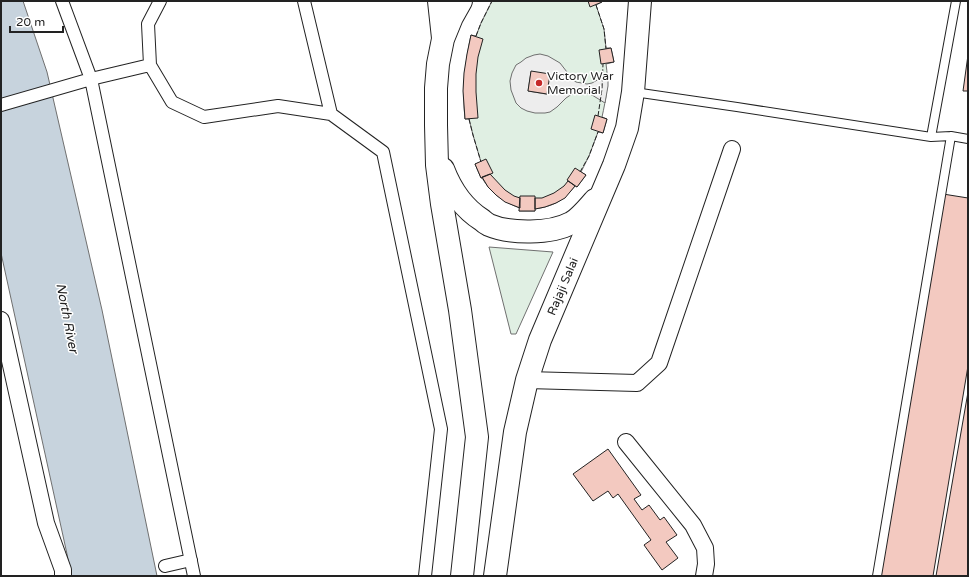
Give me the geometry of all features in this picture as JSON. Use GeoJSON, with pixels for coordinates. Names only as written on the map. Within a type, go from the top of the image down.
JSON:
{"type":"FeatureCollection","features":[{"type":"Feature","properties":{"kind":"main road"},"geometry":{"type":"LineString","coordinates":[[439,1],[443,39]]}},
{"type":"Feature","properties":{"kind":"main road"},"geometry":{"type":"LineString","coordinates":[[461,1],[452,17],[443,39],[438,64],[436,88],[436,125],[437,165],[442,204],[460,310],[477,437],[462,576]]}},
{"type":"Feature","properties":{"kind":"main road","name":"Rajaji Salai"},"geometry":{"type":"LineString","coordinates":[[495,576],[515,432],[527,380],[540,340],[614,165],[627,128],[633,92],[638,4]]}},
{"type":"Feature","properties":{"kind":"main road"},"geometry":{"type":"LineString","coordinates":[[437,153],[448,181],[460,200],[473,214],[489,225],[508,230],[527,232],[550,230],[571,223],[588,208],[606,184]]}},
{"type":"Feature","properties":{"kind":"street"},"geometry":{"type":"LineString","coordinates":[[62,1],[91,79],[194,576]]}},
{"type":"Feature","properties":{"kind":"street"},"geometry":{"type":"LineString","coordinates":[[160,1],[148,24],[150,66],[172,102],[204,117],[278,106],[331,114],[383,152],[441,429],[425,576]]}},
{"type":"Feature","properties":{"kind":"street"},"geometry":{"type":"LineString","coordinates":[[304,1],[331,114]]}},
{"type":"Feature","properties":{"kind":"street"},"geometry":{"type":"LineString","coordinates":[[1,105],[91,79],[150,66]]}},
{"type":"Feature","properties":{"kind":"street"},"geometry":{"type":"LineString","coordinates":[[527,380],[637,383],[659,363],[732,148]]}},
{"type":"Feature","properties":{"kind":"street"},"geometry":{"type":"LineString","coordinates":[[1,320],[46,523],[63,570],[63,576]]}},
{"type":"Feature","properties":{"kind":"street"},"geometry":{"type":"LineString","coordinates":[[626,442],[693,525],[705,548],[706,564],[704,576]]}},
{"type":"Feature","properties":{"kind":"street"},"geometry":{"type":"LineString","coordinates":[[165,566],[191,560]]}},
{"type":"Feature","properties":{"kind":"lane"},"geometry":{"type":"LineString","coordinates":[[931,137],[956,1]]}},
{"type":"Feature","properties":{"kind":"lane"},"geometry":{"type":"LineString","coordinates":[[633,92],[931,137],[951,136],[968,139]]}},
{"type":"Feature","properties":{"kind":"lane"},"geometry":{"type":"LineString","coordinates":[[877,576],[951,136]]}},
{"type":"Feature","properties":{"kind":"green space"},"geometry":{"type":"Polygon","coordinates":[[[492,1],[602,1],[596,5],[604,29],[606,48],[611,48],[614,62],[606,64],[607,90],[602,117],[607,119],[603,133],[598,132],[581,172],[586,175],[577,187],[575,186],[558,202],[535,209],[535,211],[519,211],[520,208],[508,203],[498,196],[481,178],[475,164],[481,162],[469,119],[465,119],[465,77],[471,35],[476,36],[492,1]]]}},
{"type":"Feature","properties":{"kind":"green space"},"geometry":{"type":"Polygon","coordinates":[[[489,247],[553,252],[516,334],[511,334],[489,247]]]}},
{"type":"Feature","properties":{"kind":"shaded area"},"geometry":{"type":"Polygon","coordinates":[[[540,54],[548,56],[560,63],[569,77],[576,82],[587,84],[592,83],[608,74],[608,86],[605,103],[592,95],[577,92],[566,98],[550,112],[535,113],[521,108],[516,103],[511,90],[510,81],[516,65],[526,58],[540,54]],[[531,72],[528,91],[547,94],[531,72]]]}},
{"type":"Feature","properties":{"kind":"water","name":"North River"},"geometry":{"type":"Polygon","coordinates":[[[1,1],[23,1],[47,72],[102,310],[157,576],[71,576],[1,253],[1,1]]]}},
{"type":"Feature","properties":{"kind":"building"},"geometry":{"type":"Polygon","coordinates":[[[588,1],[602,1],[602,2],[590,7],[588,1]]]}},
{"type":"Feature","properties":{"kind":"building"},"geometry":{"type":"Polygon","coordinates":[[[471,35],[483,39],[478,57],[476,74],[478,118],[465,119],[463,91],[464,73],[471,35]]]}},
{"type":"Feature","properties":{"kind":"building"},"geometry":{"type":"Polygon","coordinates":[[[611,48],[614,62],[601,64],[599,50],[611,48]]]}},
{"type":"Feature","properties":{"kind":"building"},"geometry":{"type":"Polygon","coordinates":[[[968,55],[968,91],[963,91],[968,55]]]}},
{"type":"Feature","properties":{"kind":"building","name":"Victory War Memorial"},"geometry":{"type":"Polygon","coordinates":[[[531,71],[550,74],[547,94],[528,91],[531,71]]]}},
{"type":"Feature","properties":{"kind":"building"},"geometry":{"type":"Polygon","coordinates":[[[595,115],[607,119],[603,133],[591,129],[595,115]]]}},
{"type":"Feature","properties":{"kind":"building"},"geometry":{"type":"Polygon","coordinates":[[[486,159],[493,173],[481,178],[475,164],[486,159]]]}},
{"type":"Feature","properties":{"kind":"building"},"geometry":{"type":"Polygon","coordinates":[[[575,168],[586,175],[577,187],[567,180],[575,168]]]}},
{"type":"Feature","properties":{"kind":"building"},"geometry":{"type":"Polygon","coordinates":[[[490,174],[505,190],[520,198],[520,208],[505,202],[488,187],[482,177],[490,174]]]}},
{"type":"Feature","properties":{"kind":"building"},"geometry":{"type":"Polygon","coordinates":[[[568,181],[575,186],[565,198],[556,203],[535,209],[535,198],[542,198],[554,193],[568,181]]]}},
{"type":"Feature","properties":{"kind":"building"},"geometry":{"type":"Polygon","coordinates":[[[943,194],[968,198],[968,366],[933,576],[879,576],[943,194]]]}},
{"type":"Feature","properties":{"kind":"building"},"geometry":{"type":"Polygon","coordinates":[[[520,196],[535,196],[535,211],[519,211],[520,196]]]}},
{"type":"Feature","properties":{"kind":"building"},"geometry":{"type":"Polygon","coordinates":[[[968,392],[968,576],[936,576],[968,392]]]}},
{"type":"Feature","properties":{"kind":"building"},"geometry":{"type":"Polygon","coordinates":[[[608,449],[641,495],[634,499],[642,510],[649,505],[660,520],[664,517],[677,535],[666,542],[678,558],[662,570],[644,545],[651,540],[618,494],[613,498],[608,491],[593,501],[573,474],[608,449]]]}},
{"type":"Feature","properties":{"kind":"fence"},"geometry":{"type":"LineString","coordinates":[[476,36],[492,1]]}},
{"type":"Feature","properties":{"kind":"fence"},"geometry":{"type":"LineString","coordinates":[[596,5],[604,29],[606,49]]}},
{"type":"Feature","properties":{"kind":"fence"},"geometry":{"type":"LineString","coordinates":[[598,116],[602,89],[603,64]]}},
{"type":"Feature","properties":{"kind":"fence"},"geometry":{"type":"LineString","coordinates":[[469,119],[481,162]]}},
{"type":"Feature","properties":{"kind":"fence"},"geometry":{"type":"LineString","coordinates":[[580,172],[589,156],[598,132]]}},
{"type":"Feature","properties":{"kind":"place","name":"Victory War Memorial"},"geometry":{"type":"Point","coordinates":[539,83]}}]}
